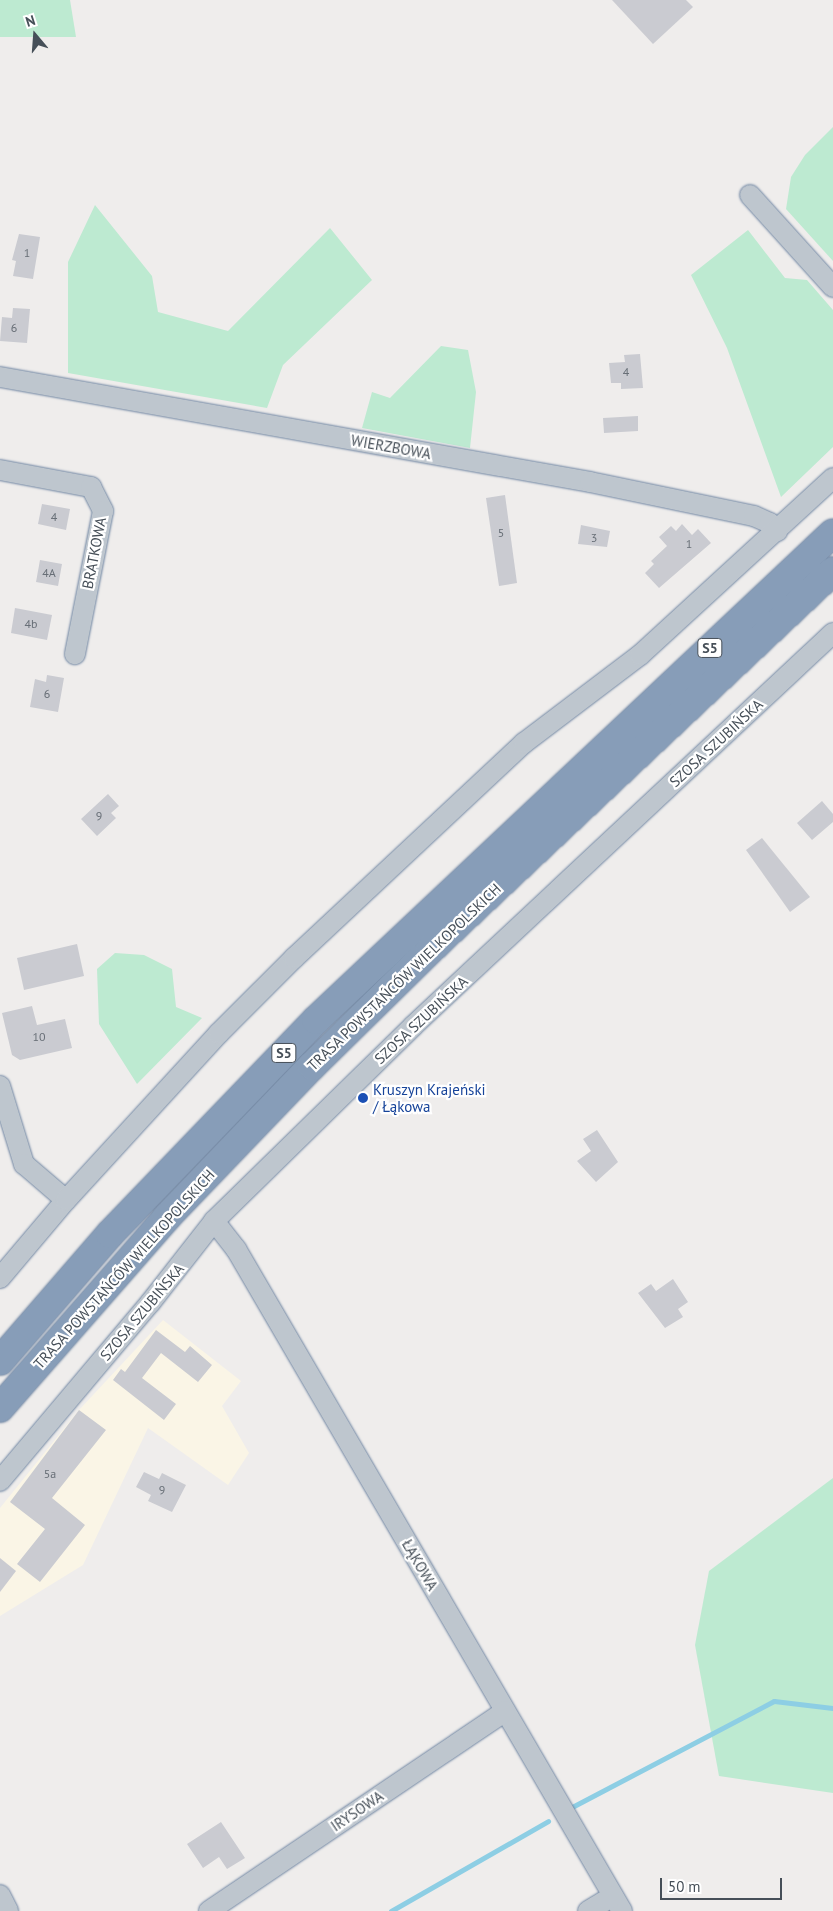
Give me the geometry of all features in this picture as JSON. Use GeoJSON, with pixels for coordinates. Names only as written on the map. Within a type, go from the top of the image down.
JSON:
{"type":"FeatureCollection","features":[{"type":"Feature","properties":{"kind":"highway","name":"TRASA POWSTAŃCÓW WIELKOPOLSKICH"},"geometry":{"type":"LineString","coordinates":[[0,1361],[110,1234],[316,1020],[833,533]]}},
{"type":"Feature","properties":{"kind":"highway","name":"TRASA POWSTAŃCÓW WIELKOPOLSKICH"},"geometry":{"type":"LineString","coordinates":[[0,1408],[167,1217],[312,1066],[430,950],[833,571]]}},
{"type":"Feature","properties":{"kind":"street"},"geometry":{"type":"LineString","coordinates":[[750,195],[833,287]]}},
{"type":"Feature","properties":{"kind":"street","name":"WIERZBOWA"},"geometry":{"type":"LineString","coordinates":[[0,377],[590,482],[754,516],[770,523],[777,531]]}},
{"type":"Feature","properties":{"kind":"street","name":"BRATKOWA"},"geometry":{"type":"LineString","coordinates":[[0,470],[91,487],[103,511],[75,654]]}},
{"type":"Feature","properties":{"kind":"street"},"geometry":{"type":"LineString","coordinates":[[0,1278],[66,1200],[219,1033],[294,958],[524,744],[640,655],[833,478]]}},
{"type":"Feature","properties":{"kind":"street","name":"SZOSA SZUBIŃSKA"},"geometry":{"type":"LineString","coordinates":[[0,1481],[150,1303],[214,1221],[414,1026],[833,633]]}},
{"type":"Feature","properties":{"kind":"street"},"geometry":{"type":"LineString","coordinates":[[0,1086],[24,1164],[66,1200]]}},
{"type":"Feature","properties":{"kind":"street","name":"ŁĄKOWA"},"geometry":{"type":"LineString","coordinates":[[214,1221],[236,1249],[618,1904]]}},
{"type":"Feature","properties":{"kind":"street","name":"IRYSOWA"},"geometry":{"type":"LineString","coordinates":[[209,1911],[505,1711]]}},
{"type":"Feature","properties":{"kind":"street"},"geometry":{"type":"LineString","coordinates":[[0,1895],[8,1911]]}},
{"type":"Feature","properties":{"kind":"street"},"geometry":{"type":"LineString","coordinates":[[588,1911],[618,1904]]}},
{"type":"Feature","properties":{"kind":"shaded area"},"geometry":{"type":"Polygon","coordinates":[[[163,1320],[241,1381],[222,1406],[249,1453],[228,1485],[148,1428],[83,1565],[0,1616],[0,1508],[79,1410],[163,1320]]]}},
{"type":"Feature","properties":{"kind":"green space"},"geometry":{"type":"Polygon","coordinates":[[[0,0],[70,0],[76,37],[0,37],[0,0]]]}},
{"type":"Feature","properties":{"kind":"green space"},"geometry":{"type":"Polygon","coordinates":[[[833,127],[833,261],[786,209],[791,177],[805,155],[833,127]]]}},
{"type":"Feature","properties":{"kind":"green space"},"geometry":{"type":"Polygon","coordinates":[[[95,205],[152,276],[158,312],[228,331],[330,228],[372,280],[283,365],[267,408],[68,373],[68,262],[95,205]]]}},
{"type":"Feature","properties":{"kind":"green space"},"geometry":{"type":"Polygon","coordinates":[[[748,230],[785,278],[807,280],[833,310],[833,447],[781,497],[727,348],[691,275],[748,230]]]}},
{"type":"Feature","properties":{"kind":"green space"},"geometry":{"type":"Polygon","coordinates":[[[441,346],[468,350],[476,392],[470,448],[362,428],[372,392],[390,398],[441,346]]]}},
{"type":"Feature","properties":{"kind":"green space"},"geometry":{"type":"Polygon","coordinates":[[[115,953],[144,955],[172,969],[176,1007],[202,1018],[137,1084],[99,1024],[97,969],[115,953]]]}},
{"type":"Feature","properties":{"kind":"green space"},"geometry":{"type":"Polygon","coordinates":[[[833,1478],[833,1793],[719,1776],[695,1645],[709,1571],[833,1478]]]}},
{"type":"Feature","properties":{"kind":"building"},"geometry":{"type":"Polygon","coordinates":[[[612,0],[686,0],[693,7],[653,44],[612,0]]]}},
{"type":"Feature","properties":{"kind":"building"},"geometry":{"type":"Polygon","coordinates":[[[19,234],[40,237],[33,279],[13,276],[16,261],[12,260],[19,234]]]}},
{"type":"Feature","properties":{"kind":"building"},"geometry":{"type":"Polygon","coordinates":[[[13,308],[30,309],[27,343],[0,341],[2,317],[12,318],[13,308]]]}},
{"type":"Feature","properties":{"kind":"building"},"geometry":{"type":"Polygon","coordinates":[[[640,354],[643,388],[621,389],[621,383],[611,383],[609,363],[625,362],[624,355],[640,354]]]}},
{"type":"Feature","properties":{"kind":"building"},"geometry":{"type":"Polygon","coordinates":[[[638,416],[638,431],[604,433],[603,418],[638,416]]]}},
{"type":"Feature","properties":{"kind":"building"},"geometry":{"type":"Polygon","coordinates":[[[505,495],[517,583],[499,586],[486,498],[505,495]]]}},
{"type":"Feature","properties":{"kind":"building"},"geometry":{"type":"Polygon","coordinates":[[[42,504],[70,509],[66,530],[38,524],[42,504]]]}},
{"type":"Feature","properties":{"kind":"building"},"geometry":{"type":"Polygon","coordinates":[[[682,524],[692,535],[698,529],[711,543],[659,588],[645,573],[654,564],[651,561],[667,546],[659,537],[671,526],[676,531],[682,524]]]}},
{"type":"Feature","properties":{"kind":"building"},"geometry":{"type":"Polygon","coordinates":[[[581,525],[610,531],[607,547],[578,544],[581,525]]]}},
{"type":"Feature","properties":{"kind":"building"},"geometry":{"type":"Polygon","coordinates":[[[40,560],[62,564],[58,586],[36,582],[40,560]]]}},
{"type":"Feature","properties":{"kind":"building"},"geometry":{"type":"Polygon","coordinates":[[[15,608],[52,615],[47,640],[11,633],[15,608]]]}},
{"type":"Feature","properties":{"kind":"building"},"geometry":{"type":"Polygon","coordinates":[[[47,675],[64,678],[58,712],[30,707],[35,679],[46,682],[47,675]]]}},
{"type":"Feature","properties":{"kind":"building"},"geometry":{"type":"Polygon","coordinates":[[[108,794],[119,806],[111,813],[116,818],[97,836],[81,819],[108,794]]]}},
{"type":"Feature","properties":{"kind":"building"},"geometry":{"type":"Polygon","coordinates":[[[822,801],[833,814],[833,822],[812,840],[797,823],[822,801]]]}},
{"type":"Feature","properties":{"kind":"building"},"geometry":{"type":"Polygon","coordinates":[[[762,838],[810,897],[790,912],[746,850],[762,838]]]}},
{"type":"Feature","properties":{"kind":"building"},"geometry":{"type":"Polygon","coordinates":[[[77,944],[84,976],[24,990],[17,958],[77,944]]]}},
{"type":"Feature","properties":{"kind":"building"},"geometry":{"type":"Polygon","coordinates":[[[32,1006],[37,1025],[65,1019],[72,1048],[20,1060],[12,1055],[2,1013],[32,1006]]]}},
{"type":"Feature","properties":{"kind":"building"},"geometry":{"type":"Polygon","coordinates":[[[597,1130],[618,1162],[596,1182],[577,1161],[591,1151],[583,1139],[597,1130]]]}},
{"type":"Feature","properties":{"kind":"building"},"geometry":{"type":"Polygon","coordinates":[[[673,1279],[688,1302],[678,1309],[683,1317],[665,1328],[638,1293],[651,1284],[656,1291],[673,1279]]]}},
{"type":"Feature","properties":{"kind":"building"},"geometry":{"type":"Polygon","coordinates":[[[156,1330],[185,1352],[190,1346],[212,1365],[198,1382],[161,1353],[142,1378],[176,1404],[164,1420],[113,1380],[121,1369],[125,1372],[156,1330]]]}},
{"type":"Feature","properties":{"kind":"building"},"geometry":{"type":"Polygon","coordinates":[[[79,1410],[106,1430],[52,1498],[85,1525],[40,1582],[17,1564],[45,1529],[10,1502],[79,1410]]]}},
{"type":"Feature","properties":{"kind":"building"},"geometry":{"type":"Polygon","coordinates":[[[144,1472],[159,1479],[162,1473],[186,1485],[172,1512],[148,1501],[151,1495],[136,1487],[144,1472]]]}},
{"type":"Feature","properties":{"kind":"building"},"geometry":{"type":"Polygon","coordinates":[[[0,1558],[16,1571],[0,1592],[0,1558]]]}},
{"type":"Feature","properties":{"kind":"building"},"geometry":{"type":"Polygon","coordinates":[[[221,1822],[245,1858],[227,1869],[219,1857],[203,1868],[187,1844],[221,1822]]]}},
{"type":"Feature","properties":{"kind":"waterway"},"geometry":{"type":"LineString","coordinates":[[572,1807],[774,1701],[833,1708]]}},
{"type":"Feature","properties":{"kind":"waterway"},"geometry":{"type":"LineString","coordinates":[[391,1911],[548,1821]]}},
{"type":"Feature","properties":{"kind":"place","name":"Kruszyn Krajeński / Łąkowa"},"geometry":{"type":"Point","coordinates":[363,1098]}}]}
